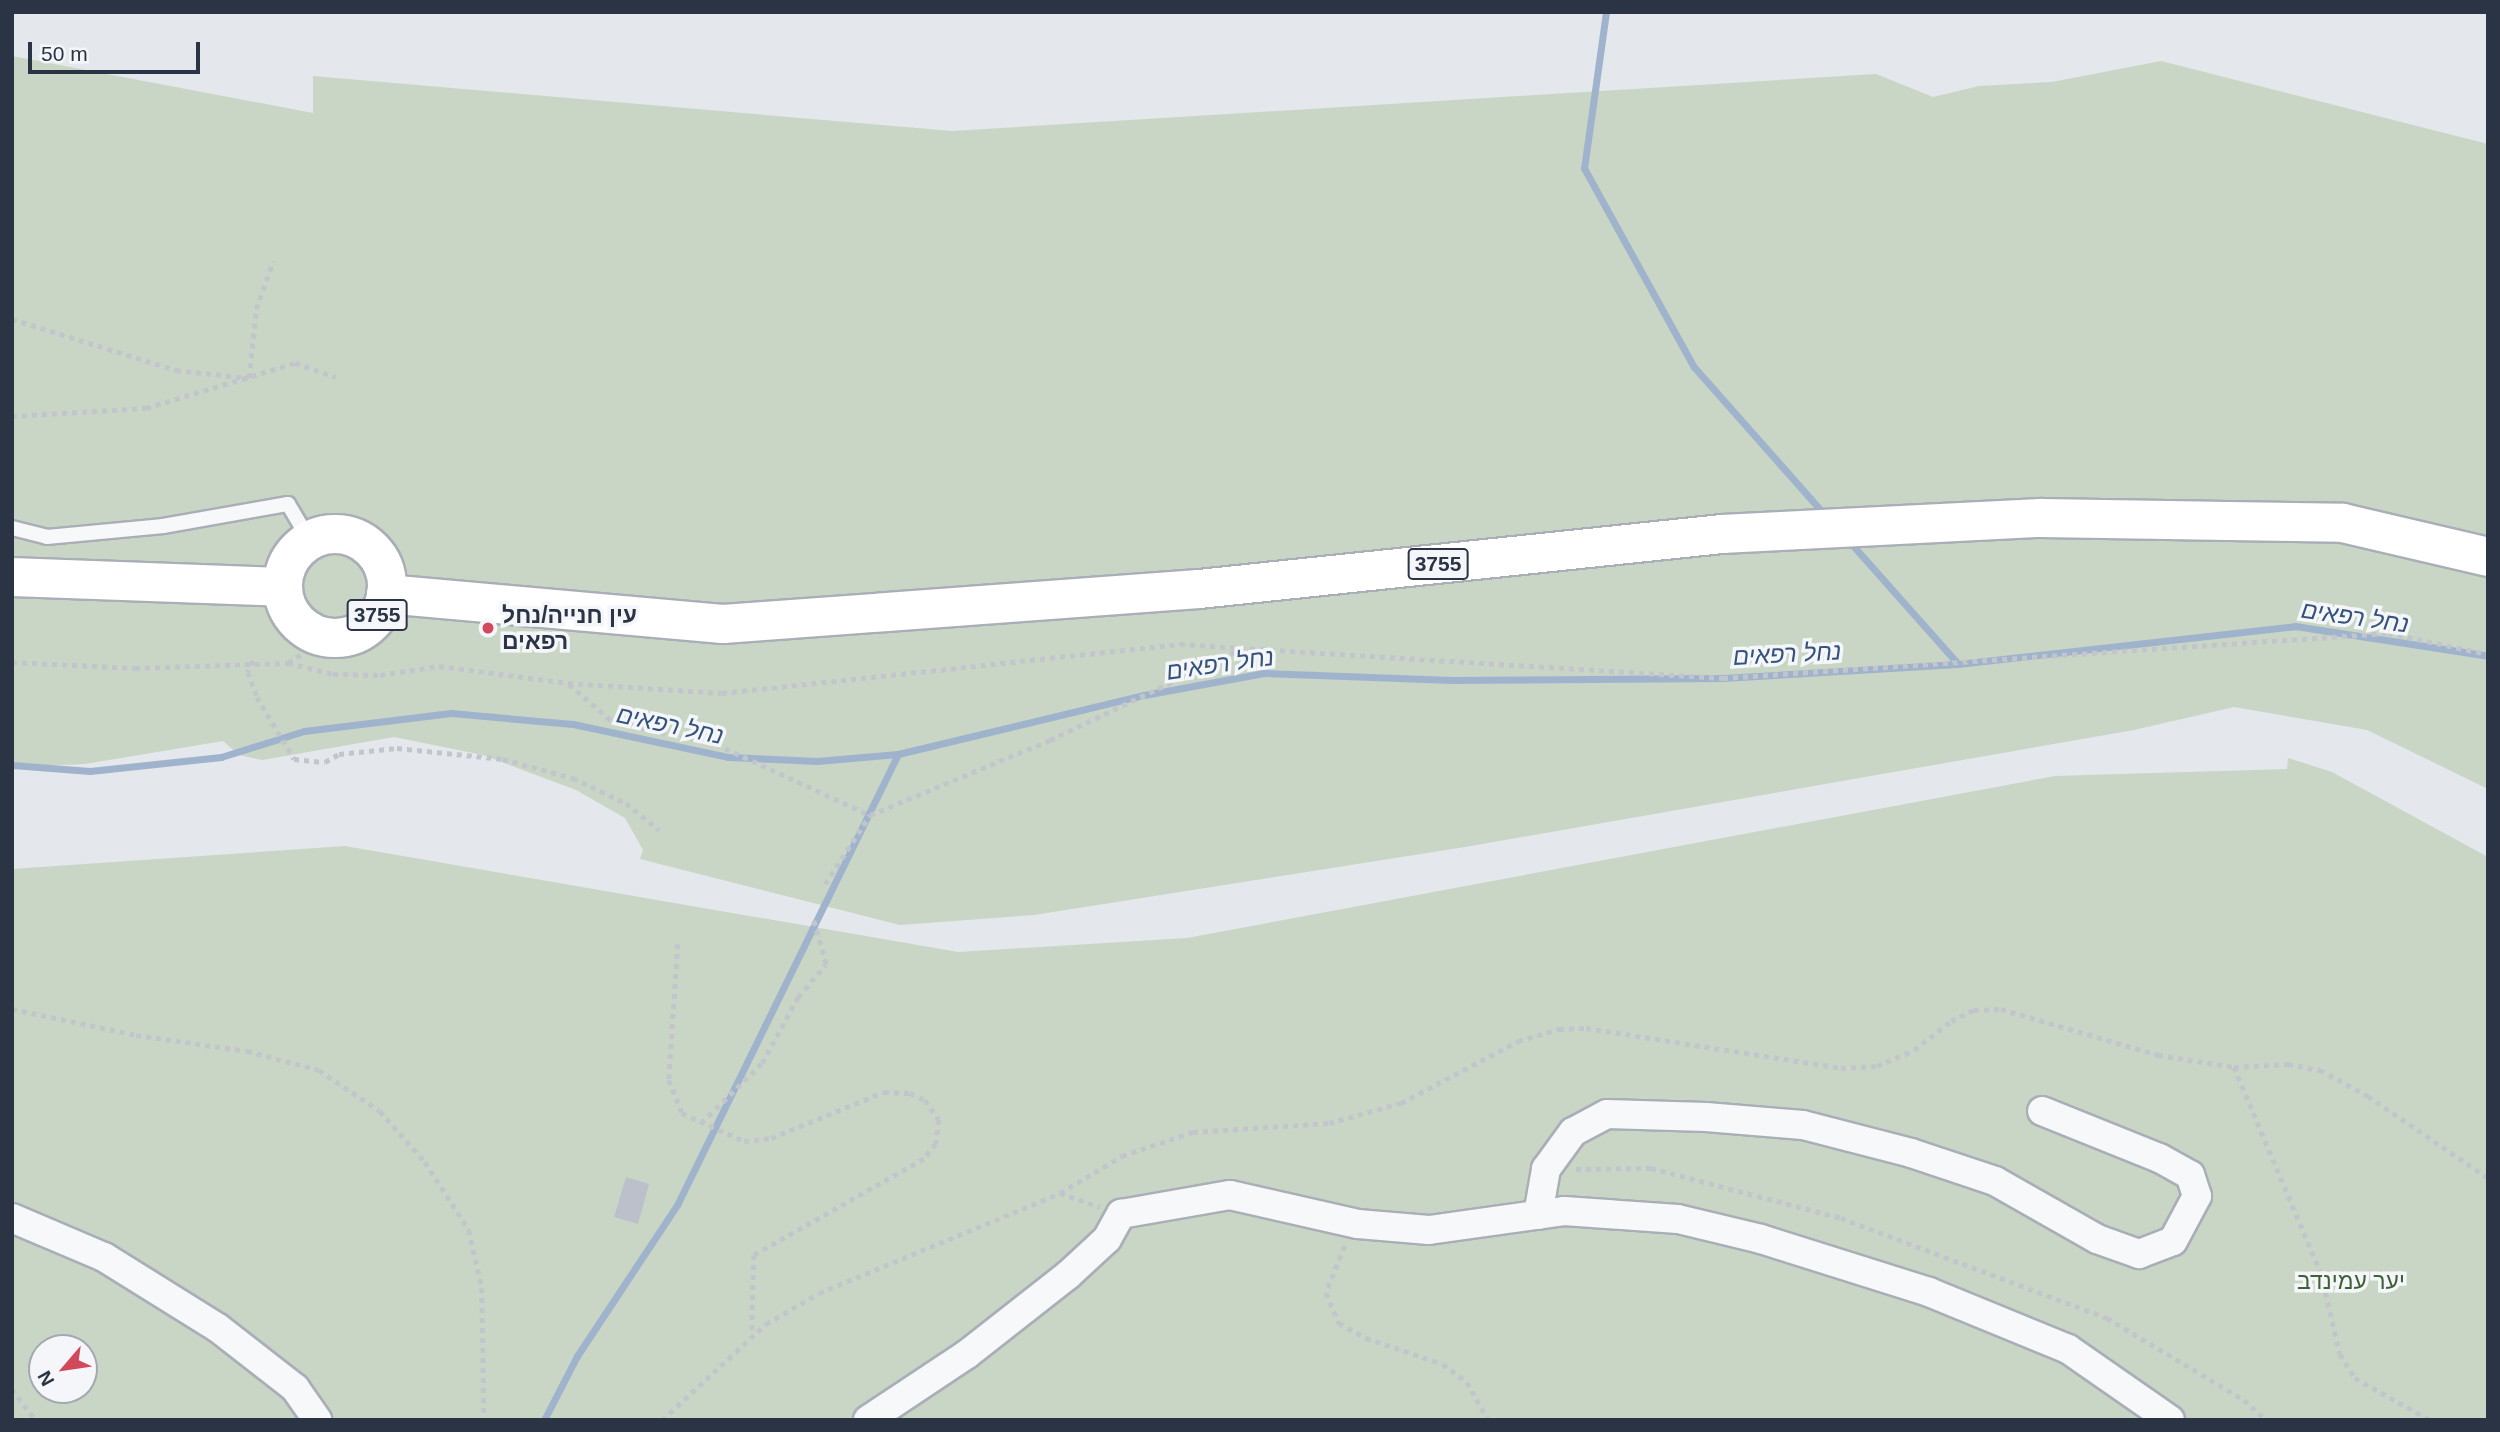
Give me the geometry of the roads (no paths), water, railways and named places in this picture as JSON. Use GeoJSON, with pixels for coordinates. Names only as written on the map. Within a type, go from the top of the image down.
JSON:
{"type":"FeatureCollection","features":[{"type":"Feature","properties":{"kind":"main road","name":"3755"},"geometry":{"type":"LineString","coordinates":[[386,594],[723,624],[1199,589],[1722,534],[2041,518],[2343,523],[2488,557]]}},
{"type":"Feature","properties":{"kind":"main road","name":"3755"},"geometry":{"type":"LineString","coordinates":[[283,587],[291,615],[301,626],[328,638],[359,632],[372,622],[386,594],[382,564],[361,542],[332,534],[310,541]]}},
{"type":"Feature","properties":{"kind":"main road"},"geometry":{"type":"LineString","coordinates":[[12,576],[283,587],[292,557],[310,541]]}},
{"type":"Feature","properties":{"kind":"street"},"geometry":{"type":"LineString","coordinates":[[1538,1215],[1546,1169],[1573,1132],[1607,1114],[1681,1116],[1802,1125],[1911,1153],[1995,1181],[2097,1239],[2139,1254],[2173,1241],[2197,1196],[2190,1175],[2042,1111]]}},
{"type":"Feature","properties":{"kind":"street"},"geometry":{"type":"LineString","coordinates":[[868,1420],[966,1355],[1068,1275],[1107,1239],[1121,1214],[1230,1195],[1358,1224],[1429,1230],[1564,1211],[1678,1219],[1761,1239],[1929,1292],[2068,1349],[2170,1420]]}},
{"type":"Feature","properties":{"kind":"street"},"geometry":{"type":"LineString","coordinates":[[12,1218],[104,1257],[218,1328],[295,1388],[317,1420]]}},
{"type":"Feature","properties":{"kind":"lane"},"geometry":{"type":"LineString","coordinates":[[12,528],[47,537],[163,526],[288,504],[310,541]]}},
{"type":"Feature","properties":{"kind":"waterway"},"geometry":{"type":"LineString","coordinates":[[1606,12],[1584,168],[1694,367],[1826,516]]}},
{"type":"Feature","properties":{"kind":"waterway"},"geometry":{"type":"LineString","coordinates":[[1848,540],[1958,664]]}},
{"type":"Feature","properties":{"kind":"waterway","name":"נחל רפאים"},"geometry":{"type":"LineString","coordinates":[[12,765],[90,771],[221,757],[304,731],[451,713],[573,724],[728,757],[817,761],[898,754],[1144,695],[1264,673],[1452,680],[1723,678],[1958,664],[2295,626],[2488,656]]}},
{"type":"Feature","properties":{"kind":"waterway"},"geometry":{"type":"LineString","coordinates":[[544,1420],[577,1356],[677,1205],[898,754]]}},
{"type":"Feature","properties":{"kind":"place","name":"עין חנייה/נחל רפאים"},"geometry":{"type":"Point","coordinates":[488,628]}},
{"type":"Feature","properties":{"kind":"park label","name":"יער עמינדב"},"geometry":{"type":"Point","coordinates":[2351,1281]}}]}
